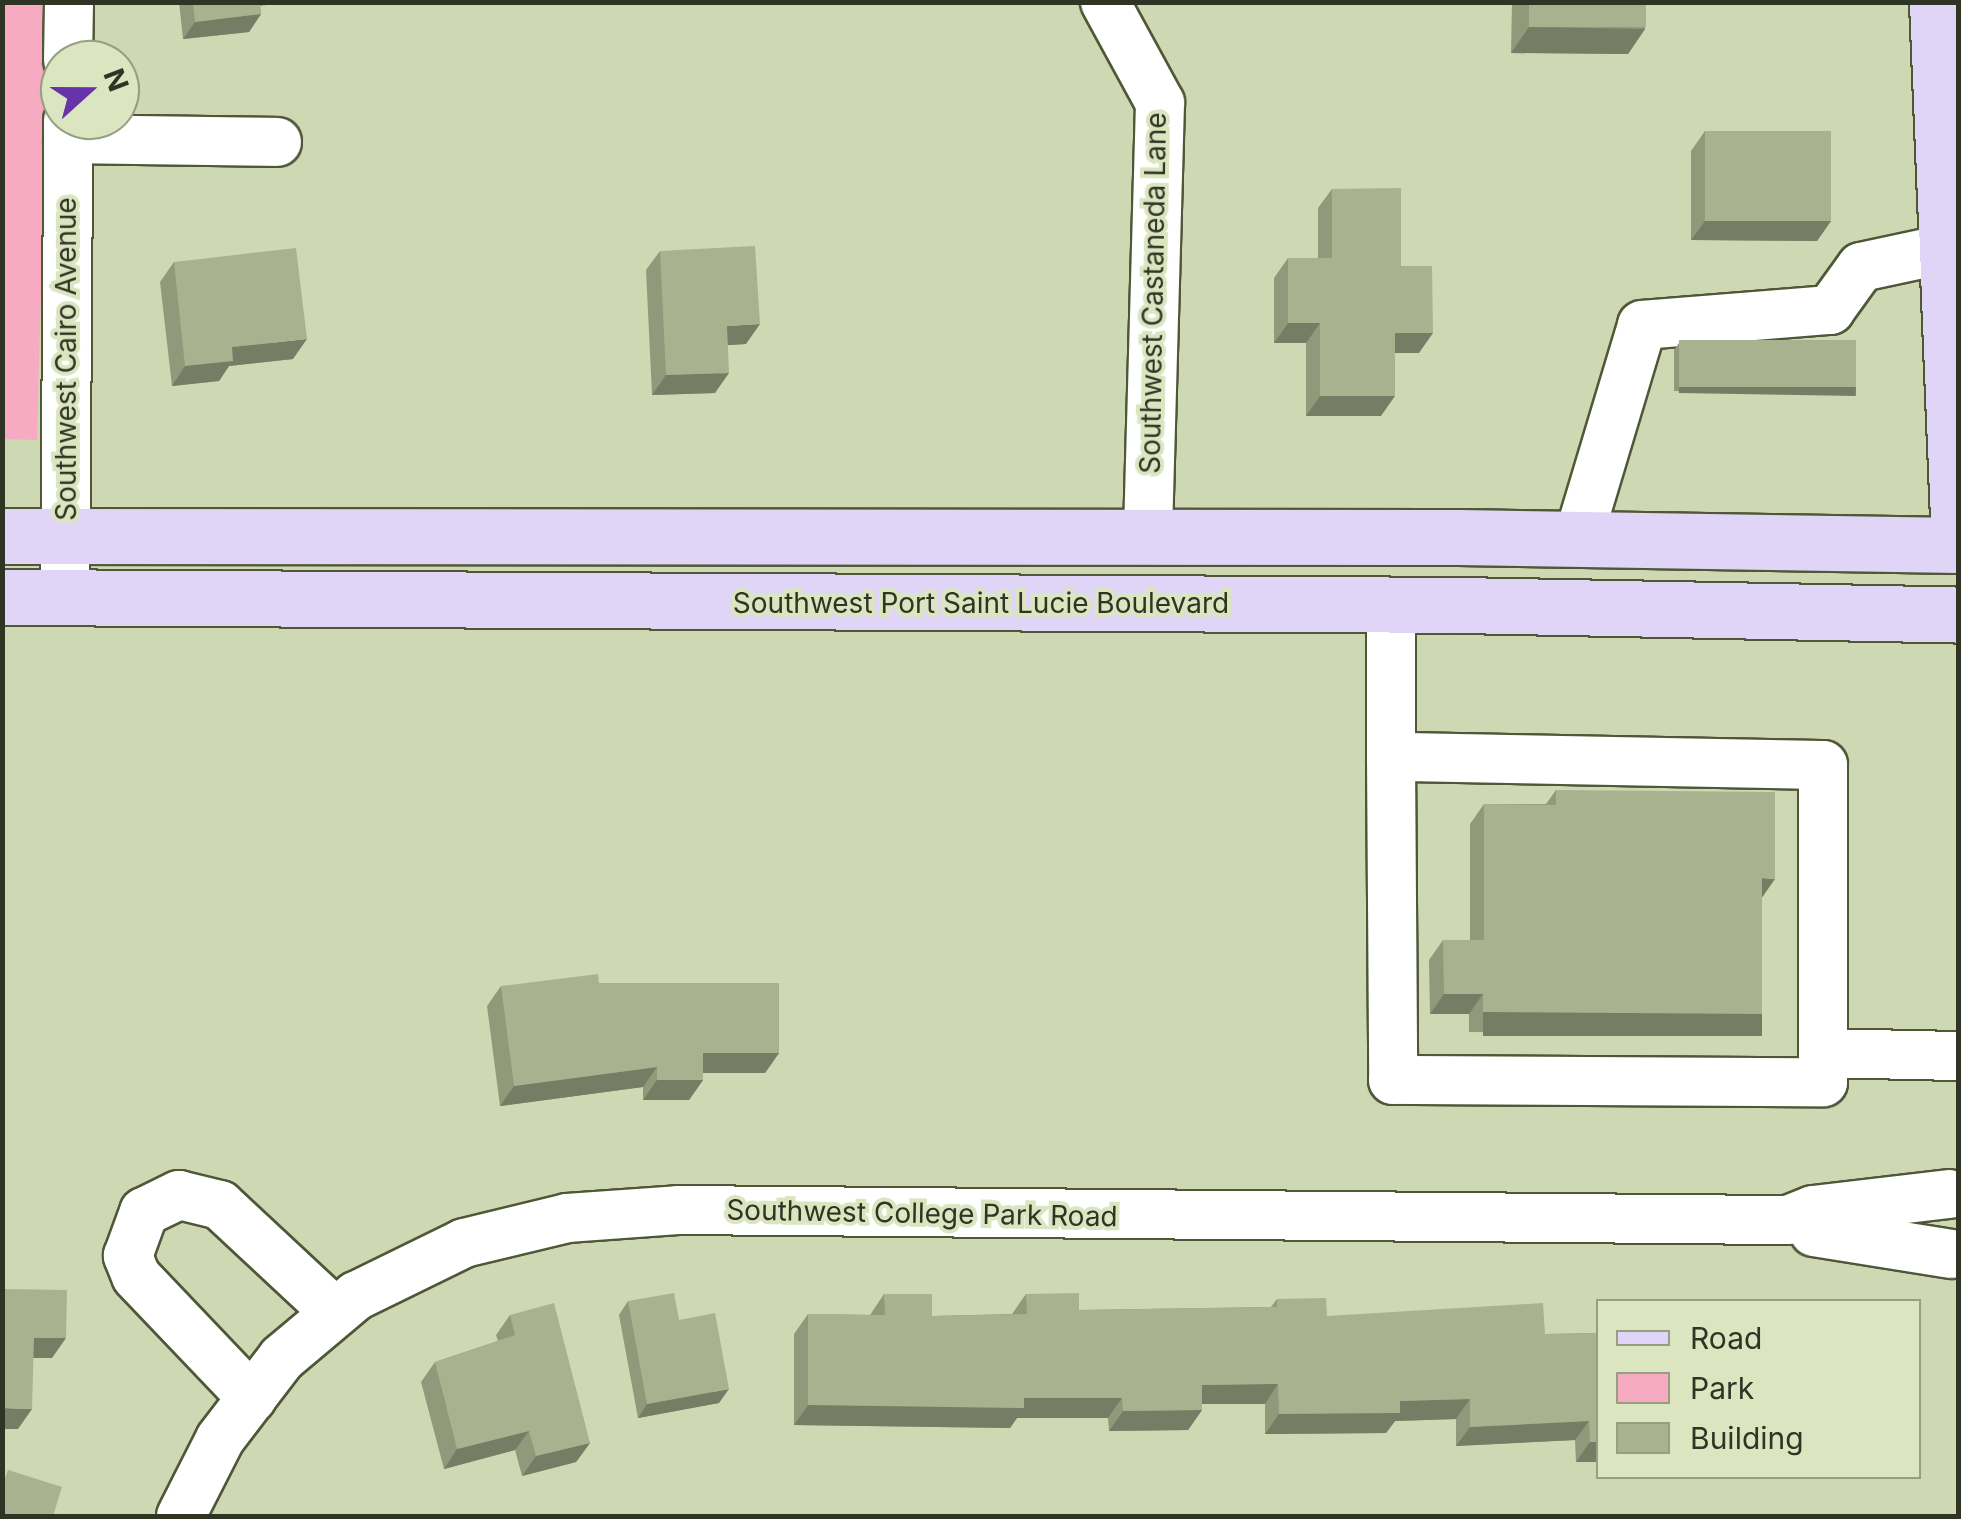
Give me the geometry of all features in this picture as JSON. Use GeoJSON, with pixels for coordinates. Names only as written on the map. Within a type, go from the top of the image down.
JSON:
{"type":"FeatureCollection","features":[{"type":"Feature","properties":{"kind":"main road"},"geometry":{"type":"LineString","coordinates":[[1937,2],[1944,250],[1958,518]]}},
{"type":"Feature","properties":{"kind":"main road"},"geometry":{"type":"LineString","coordinates":[[2,536],[1148,537],[1958,545]]}},
{"type":"Feature","properties":{"kind":"main road","name":"Southwest Port Saint Lucie Boulevard"},"geometry":{"type":"LineString","coordinates":[[2,597],[1391,605],[1958,615]]}},
{"type":"Feature","properties":{"kind":"street"},"geometry":{"type":"LineString","coordinates":[[68,40],[69,2]]}},
{"type":"Feature","properties":{"kind":"street","name":"Southwest Castaneda Lane"},"geometry":{"type":"LineString","coordinates":[[1105,2],[1160,103],[1148,537]]}},
{"type":"Feature","properties":{"kind":"street"},"geometry":{"type":"LineString","coordinates":[[140,134],[276,142]]}},
{"type":"Feature","properties":{"kind":"street","name":"Southwest Cairo Avenue"},"geometry":{"type":"LineString","coordinates":[[65,598],[68,140]]}},
{"type":"Feature","properties":{"kind":"street"},"geometry":{"type":"LineString","coordinates":[[1578,539],[1642,325],[1830,310],[1861,267],[1944,250]]}},
{"type":"Feature","properties":{"kind":"street"},"geometry":{"type":"LineString","coordinates":[[1391,605],[1391,756],[1393,1080],[1823,1082],[1823,765],[1391,756]]}},
{"type":"Feature","properties":{"kind":"street"},"geometry":{"type":"LineString","coordinates":[[1824,1053],[1958,1056]]}},
{"type":"Feature","properties":{"kind":"street"},"geometry":{"type":"LineString","coordinates":[[1954,1188],[1955,1259]]}},
{"type":"Feature","properties":{"kind":"street","name":"Southwest College Park Road"},"geometry":{"type":"LineString","coordinates":[[180,1516],[220,1439],[282,1358],[356,1296],[464,1243],[567,1218],[660,1212],[1788,1220],[1813,1210],[1954,1188]]}},
{"type":"Feature","properties":{"kind":"street"},"geometry":{"type":"LineString","coordinates":[[252,1398],[136,1276],[128,1256],[144,1212],[178,1196],[220,1205],[336,1313]]}},
{"type":"Feature","properties":{"kind":"street","name":"Southwest College Park Road"},"geometry":{"type":"LineString","coordinates":[[1788,1220],[1812,1232],[1955,1259]]}},
{"type":"Feature","properties":{"kind":"green space"},"geometry":{"type":"Polygon","coordinates":[[[3,3],[49,3],[48,40],[40,40],[40,140],[45,140],[37,440],[3,439],[3,3]]]}},
{"type":"Feature","properties":{"kind":"building"},"geometry":{"type":"Polygon","coordinates":[[[193,2],[260,2],[261,14],[195,22],[193,2]]]}},
{"type":"Feature","properties":{"kind":"building"},"geometry":{"type":"Polygon","coordinates":[[[1529,2],[1646,2],[1646,27],[1529,27],[1529,2]]]}},
{"type":"Feature","properties":{"kind":"building"},"geometry":{"type":"Polygon","coordinates":[[[1705,131],[1831,131],[1831,221],[1705,221],[1705,131]]]}},
{"type":"Feature","properties":{"kind":"building"},"geometry":{"type":"Polygon","coordinates":[[[1401,188],[1401,266],[1432,266],[1433,333],[1395,333],[1395,396],[1320,396],[1320,323],[1288,323],[1288,258],[1332,258],[1332,189],[1401,188]]]}},
{"type":"Feature","properties":{"kind":"building"},"geometry":{"type":"Polygon","coordinates":[[[755,246],[760,324],[727,326],[729,373],[666,375],[660,251],[755,246]]]}},
{"type":"Feature","properties":{"kind":"building"},"geometry":{"type":"Polygon","coordinates":[[[296,248],[307,339],[232,347],[233,361],[185,366],[174,262],[296,248]]]}},
{"type":"Feature","properties":{"kind":"building"},"geometry":{"type":"Polygon","coordinates":[[[1679,340],[1856,340],[1856,387],[1679,387],[1679,340]]]}},
{"type":"Feature","properties":{"kind":"building"},"geometry":{"type":"Polygon","coordinates":[[[1556,790],[1775,792],[1775,879],[1762,878],[1762,1014],[1483,1012],[1483,994],[1444,994],[1443,940],[1484,940],[1484,804],[1556,805],[1556,790]]]}},
{"type":"Feature","properties":{"kind":"building"},"geometry":{"type":"Polygon","coordinates":[[[598,974],[599,983],[779,983],[779,1053],[703,1053],[703,1080],[657,1080],[657,1067],[514,1086],[501,986],[598,974]]]}},
{"type":"Feature","properties":{"kind":"building"},"geometry":{"type":"Polygon","coordinates":[[[2,1289],[67,1290],[66,1338],[34,1338],[32,1409],[2,1408],[2,1289]]]}},
{"type":"Feature","properties":{"kind":"building"},"geometry":{"type":"Polygon","coordinates":[[[674,1293],[679,1320],[715,1313],[729,1389],[647,1404],[628,1301],[674,1293]]]}},
{"type":"Feature","properties":{"kind":"building"},"geometry":{"type":"Polygon","coordinates":[[[1079,1293],[1079,1310],[1277,1307],[1277,1299],[1326,1298],[1327,1316],[1543,1303],[1545,1334],[1596,1333],[1596,1442],[1590,1442],[1589,1421],[1470,1427],[1470,1399],[1400,1401],[1400,1413],[1279,1414],[1278,1384],[1202,1385],[1202,1410],[1123,1411],[1122,1398],[1024,1398],[1024,1408],[808,1405],[808,1314],[885,1315],[884,1294],[932,1294],[932,1316],[1027,1314],[1026,1294],[1079,1293]]]}},
{"type":"Feature","properties":{"kind":"building"},"geometry":{"type":"Polygon","coordinates":[[[554,1303],[590,1443],[536,1456],[529,1431],[457,1449],[435,1362],[515,1335],[510,1315],[554,1303]]]}},
{"type":"Feature","properties":{"kind":"building"},"geometry":{"type":"Polygon","coordinates":[[[8,1470],[62,1487],[53,1516],[2,1516],[2,1486],[8,1470]]]}}]}
